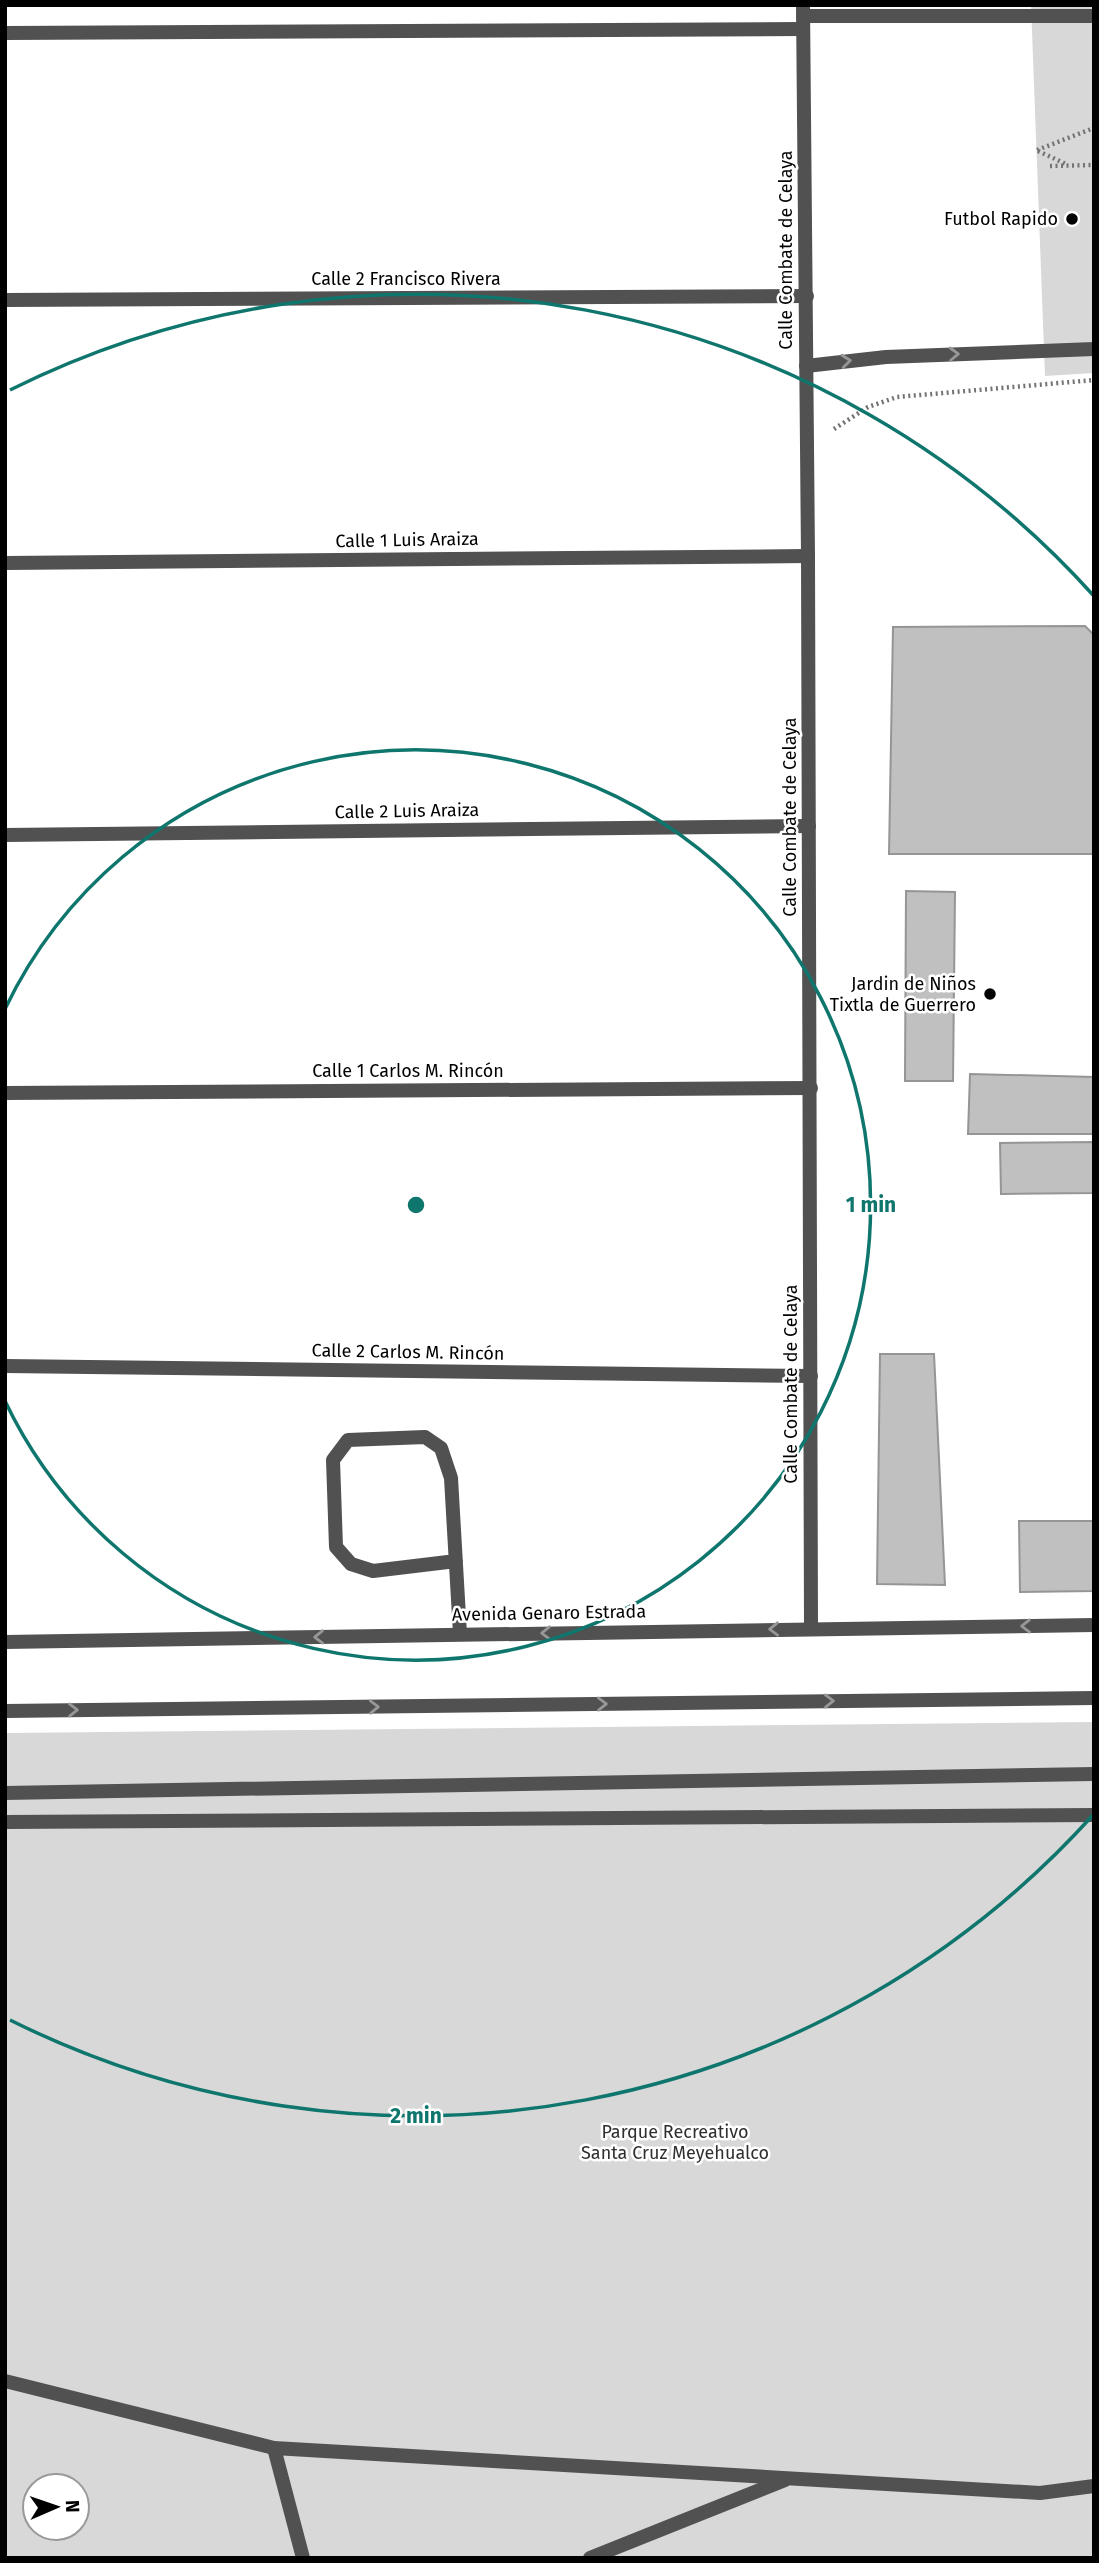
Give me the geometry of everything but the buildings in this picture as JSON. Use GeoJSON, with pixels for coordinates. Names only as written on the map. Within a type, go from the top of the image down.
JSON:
{"type":"FeatureCollection","features":[{"type":"Feature","properties":{"kind":"street"},"geometry":{"type":"LineString","coordinates":[[5,33],[803,17],[1094,16]]}},
{"type":"Feature","properties":{"kind":"street","name":"Calle Combate de Celaya"},"geometry":{"type":"LineString","coordinates":[[803,17],[811,1088],[811,1628]]}},
{"type":"Feature","properties":{"kind":"street","name":"Calle 2 Francisco Rivera"},"geometry":{"type":"LineString","coordinates":[[5,300],[807,296]]}},
{"type":"Feature","properties":{"kind":"street"},"geometry":{"type":"LineString","coordinates":[[806,366],[886,357],[1094,349]]}},
{"type":"Feature","properties":{"kind":"street","name":"Calle 1 Luis Araiza"},"geometry":{"type":"LineString","coordinates":[[5,564],[808,556]]}},
{"type":"Feature","properties":{"kind":"street","name":"Calle 2 Luis Araiza"},"geometry":{"type":"LineString","coordinates":[[5,835],[809,826]]}},
{"type":"Feature","properties":{"kind":"street","name":"Calle 1 Carlos M. Rincón"},"geometry":{"type":"LineString","coordinates":[[5,1093],[811,1088]]}},
{"type":"Feature","properties":{"kind":"street","name":"Calle 2 Carlos M. Rincón"},"geometry":{"type":"LineString","coordinates":[[5,1366],[811,1376]]}},
{"type":"Feature","properties":{"kind":"street"},"geometry":{"type":"LineString","coordinates":[[456,1561],[373,1571],[351,1564],[336,1547],[333,1460],[348,1440],[425,1437],[441,1448],[451,1478],[456,1561],[460,1634]]}},
{"type":"Feature","properties":{"kind":"street","name":"Avenida Genaro Estrada"},"geometry":{"type":"LineString","coordinates":[[5,1642],[1094,1625]]}},
{"type":"Feature","properties":{"kind":"street"},"geometry":{"type":"LineString","coordinates":[[5,1711],[1094,1698]]}},
{"type":"Feature","properties":{"kind":"street"},"geometry":{"type":"LineString","coordinates":[[5,1793],[1094,1774]]}},
{"type":"Feature","properties":{"kind":"street"},"geometry":{"type":"LineString","coordinates":[[5,1822],[1094,1815]]}},
{"type":"Feature","properties":{"kind":"street"},"geometry":{"type":"LineString","coordinates":[[5,2381],[274,2448],[1040,2493],[1094,2486]]}},
{"type":"Feature","properties":{"kind":"street"},"geometry":{"type":"LineString","coordinates":[[274,2448],[303,2558]]}},
{"type":"Feature","properties":{"kind":"street"},"geometry":{"type":"LineString","coordinates":[[590,2558],[789,2478]]}},
{"type":"Feature","properties":{"kind":"path"},"geometry":{"type":"LineString","coordinates":[[1070,166],[1037,150],[1094,128]]}},
{"type":"Feature","properties":{"kind":"path"},"geometry":{"type":"LineString","coordinates":[[1050,166],[1094,165]]}},
{"type":"Feature","properties":{"kind":"path"},"geometry":{"type":"LineString","coordinates":[[807,445],[868,407],[897,397],[1094,380]]}},
{"type":"Feature","properties":{"kind":"green space"},"geometry":{"type":"Polygon","coordinates":[[[1031,5],[1094,5],[1094,373],[1045,376],[1031,5]]]}},
{"type":"Feature","properties":{"kind":"green space","name":"Parque Recreativo Santa Cruz Meyehualco"},"geometry":{"type":"Polygon","coordinates":[[[1094,1722],[1094,2558],[5,2558],[5,1733],[1094,1722]]]}},
{"type":"Feature","properties":{"kind":"place","name":"Futbol Rapido"},"geometry":{"type":"Point","coordinates":[1072,219]}},
{"type":"Feature","properties":{"kind":"place","name":"Jardin de Niños Tixtla de Guerrero"},"geometry":{"type":"Point","coordinates":[990,994]}}]}
